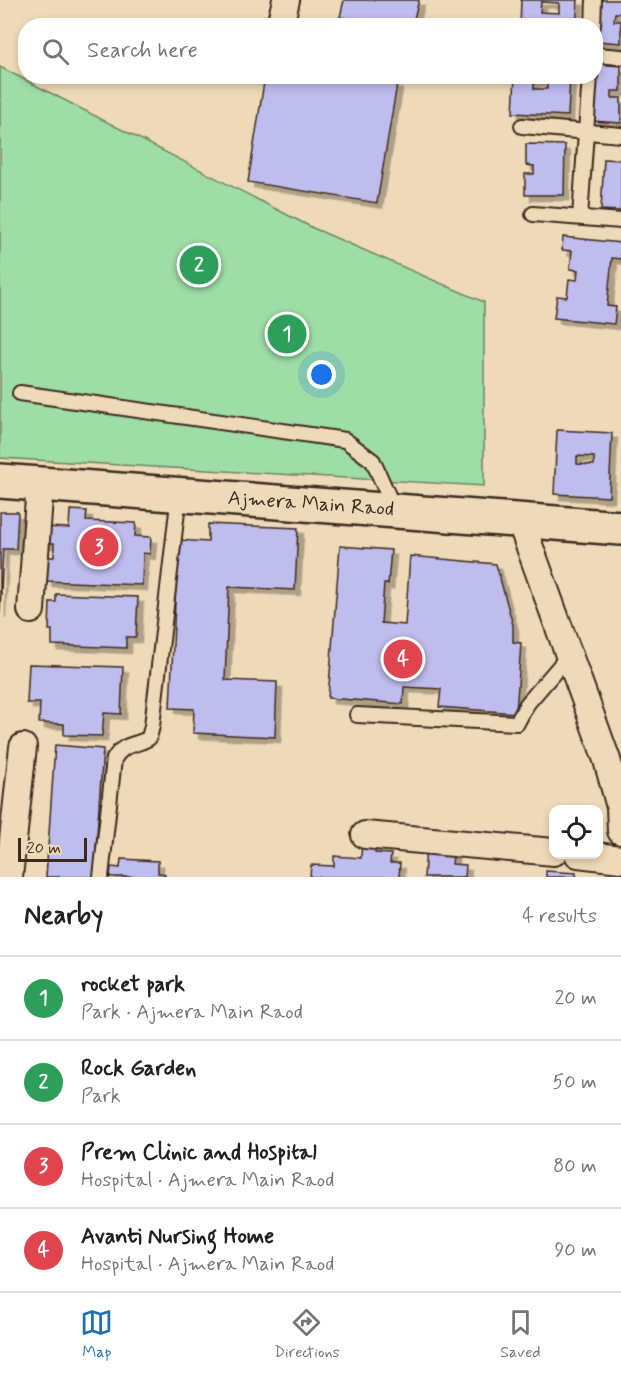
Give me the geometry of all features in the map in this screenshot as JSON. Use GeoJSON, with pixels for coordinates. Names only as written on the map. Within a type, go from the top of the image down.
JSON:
{"type":"FeatureCollection","features":[{"type":"Feature","properties":{"kind":"street"},"geometry":{"type":"LineString","coordinates":[[282,18],[286,0]]}},
{"type":"Feature","properties":{"kind":"street","name":"Ajmera Main Raod"},"geometry":{"type":"LineString","coordinates":[[0,481],[621,528]]}},
{"type":"Feature","properties":{"kind":"street"},"geometry":{"type":"LineString","coordinates":[[31,610],[40,484]]}},
{"type":"Feature","properties":{"kind":"street"},"geometry":{"type":"LineString","coordinates":[[520,520],[607,760],[620,807],[621,831]]}},
{"type":"Feature","properties":{"kind":"street"},"geometry":{"type":"LineString","coordinates":[[9,877],[23,747]]}},
{"type":"Feature","properties":{"kind":"street"},"geometry":{"type":"LineString","coordinates":[[365,835],[549,852]]}},
{"type":"Feature","properties":{"kind":"street"},"geometry":{"type":"LineString","coordinates":[[603,857],[621,859],[620,877]]}},
{"type":"Feature","properties":{"kind":"lane"},"geometry":{"type":"LineString","coordinates":[[593,18],[594,0]]}},
{"type":"Feature","properties":{"kind":"lane"},"geometry":{"type":"LineString","coordinates":[[603,56],[621,57]]}},
{"type":"Feature","properties":{"kind":"lane"},"geometry":{"type":"LineString","coordinates":[[580,217],[589,84]]}},
{"type":"Feature","properties":{"kind":"lane"},"geometry":{"type":"LineString","coordinates":[[522,126],[621,135]]}},
{"type":"Feature","properties":{"kind":"lane"},"geometry":{"type":"LineString","coordinates":[[533,214],[621,221]]}},
{"type":"Feature","properties":{"kind":"lane"},"geometry":{"type":"LineString","coordinates":[[20,393],[345,440],[373,461],[395,511]]}},
{"type":"Feature","properties":{"kind":"lane"},"geometry":{"type":"LineString","coordinates":[[101,877],[114,759],[124,747],[149,738],[152,726],[178,494]]}},
{"type":"Feature","properties":{"kind":"lane"},"geometry":{"type":"LineString","coordinates":[[357,715],[517,723],[527,704],[569,656]]}},
{"type":"Feature","properties":{"kind":"green space"},"geometry":{"type":"Polygon","coordinates":[[[0,67],[18,76],[18,84],[33,84],[313,228],[484,302],[484,486],[0,458],[0,67]]]}},
{"type":"Feature","properties":{"kind":"building"},"geometry":{"type":"Polygon","coordinates":[[[344,0],[419,0],[414,18],[340,17],[344,0]]]}},
{"type":"Feature","properties":{"kind":"building"},"geometry":{"type":"Polygon","coordinates":[[[521,0],[578,0],[577,18],[520,18],[521,0]],[[541,2],[540,12],[559,13],[559,3],[541,2]]]}},
{"type":"Feature","properties":{"kind":"building"},"geometry":{"type":"Polygon","coordinates":[[[595,0],[621,0],[621,13],[615,13],[614,21],[621,21],[621,43],[603,42],[603,18],[595,18],[595,0]]]}},
{"type":"Feature","properties":{"kind":"building"},"geometry":{"type":"Polygon","coordinates":[[[603,65],[621,66],[621,91],[612,91],[612,98],[621,98],[621,123],[592,121],[595,84],[603,84],[603,65]]]}},
{"type":"Feature","properties":{"kind":"building"},"geometry":{"type":"Polygon","coordinates":[[[264,84],[397,84],[377,203],[248,182],[264,84]]]}},
{"type":"Feature","properties":{"kind":"building"},"geometry":{"type":"Polygon","coordinates":[[[515,84],[534,84],[534,89],[547,89],[547,84],[570,84],[568,116],[513,113],[515,84]]]}},
{"type":"Feature","properties":{"kind":"building"},"geometry":{"type":"Polygon","coordinates":[[[526,144],[565,145],[564,195],[525,195],[525,174],[534,174],[534,166],[526,165],[526,144]]]}},
{"type":"Feature","properties":{"kind":"building"},"geometry":{"type":"Polygon","coordinates":[[[604,159],[621,160],[621,211],[601,210],[604,159]]]}},
{"type":"Feature","properties":{"kind":"building"},"geometry":{"type":"Polygon","coordinates":[[[563,237],[621,243],[621,259],[612,258],[607,306],[616,307],[614,324],[554,318],[557,296],[567,297],[569,279],[577,280],[578,270],[570,269],[572,251],[562,250],[563,237]]]}},
{"type":"Feature","properties":{"kind":"building"},"geometry":{"type":"Polygon","coordinates":[[[557,430],[612,433],[609,497],[554,494],[557,430]],[[577,456],[577,464],[594,465],[594,457],[577,456]]]}},
{"type":"Feature","properties":{"kind":"building"},"geometry":{"type":"Polygon","coordinates":[[[70,510],[87,511],[86,521],[136,523],[135,536],[151,537],[150,554],[143,553],[142,585],[46,581],[47,557],[54,557],[54,543],[44,543],[44,527],[69,528],[70,510]]]}},
{"type":"Feature","properties":{"kind":"building"},"geometry":{"type":"Polygon","coordinates":[[[0,512],[18,512],[16,549],[3,549],[0,613],[0,512]]]}},
{"type":"Feature","properties":{"kind":"building"},"geometry":{"type":"Polygon","coordinates":[[[208,524],[298,528],[295,590],[229,587],[225,680],[277,682],[275,737],[193,733],[194,709],[170,708],[178,540],[208,542],[208,524]]]}},
{"type":"Feature","properties":{"kind":"building"},"geometry":{"type":"Polygon","coordinates":[[[340,546],[391,550],[388,584],[384,584],[381,623],[405,625],[410,556],[496,564],[513,625],[513,642],[521,643],[516,713],[439,707],[441,689],[404,687],[403,704],[328,698],[340,546]]]}},
{"type":"Feature","properties":{"kind":"building"},"geometry":{"type":"Polygon","coordinates":[[[56,594],[138,597],[136,637],[126,637],[126,648],[52,645],[52,630],[49,630],[50,602],[56,602],[56,594]]]}},
{"type":"Feature","properties":{"kind":"building"},"geometry":{"type":"Polygon","coordinates":[[[29,664],[123,667],[121,714],[104,713],[102,736],[64,735],[64,724],[39,723],[40,703],[27,703],[29,664]]]}},
{"type":"Feature","properties":{"kind":"building"},"geometry":{"type":"Polygon","coordinates":[[[55,745],[103,749],[94,877],[46,877],[55,745]]]}},
{"type":"Feature","properties":{"kind":"building"},"geometry":{"type":"Polygon","coordinates":[[[362,838],[376,838],[375,853],[391,854],[390,863],[400,863],[399,877],[310,877],[311,865],[334,866],[334,856],[361,858],[362,838]]]}},
{"type":"Feature","properties":{"kind":"building"},"geometry":{"type":"Polygon","coordinates":[[[426,847],[454,849],[452,864],[466,865],[465,877],[424,877],[426,847]]]}},
{"type":"Feature","properties":{"kind":"building"},"geometry":{"type":"Polygon","coordinates":[[[121,859],[158,861],[158,873],[165,874],[165,877],[110,877],[111,867],[120,868],[121,859]]]}},
{"type":"Feature","properties":{"kind":"building"},"geometry":{"type":"Polygon","coordinates":[[[546,871],[576,873],[576,877],[546,877],[546,871]]]}},
{"type":"Feature","properties":{"kind":"place","name":"Rock Garden"},"geometry":{"type":"Point","coordinates":[199,265]}},
{"type":"Feature","properties":{"kind":"place","name":"rocket park"},"geometry":{"type":"Point","coordinates":[287,334]}},
{"type":"Feature","properties":{"kind":"place","name":"Prem Clinic and Hospital"},"geometry":{"type":"Point","coordinates":[99,547]}},
{"type":"Feature","properties":{"kind":"place","name":"Avanti Nursing Home"},"geometry":{"type":"Point","coordinates":[403,659]}}]}
